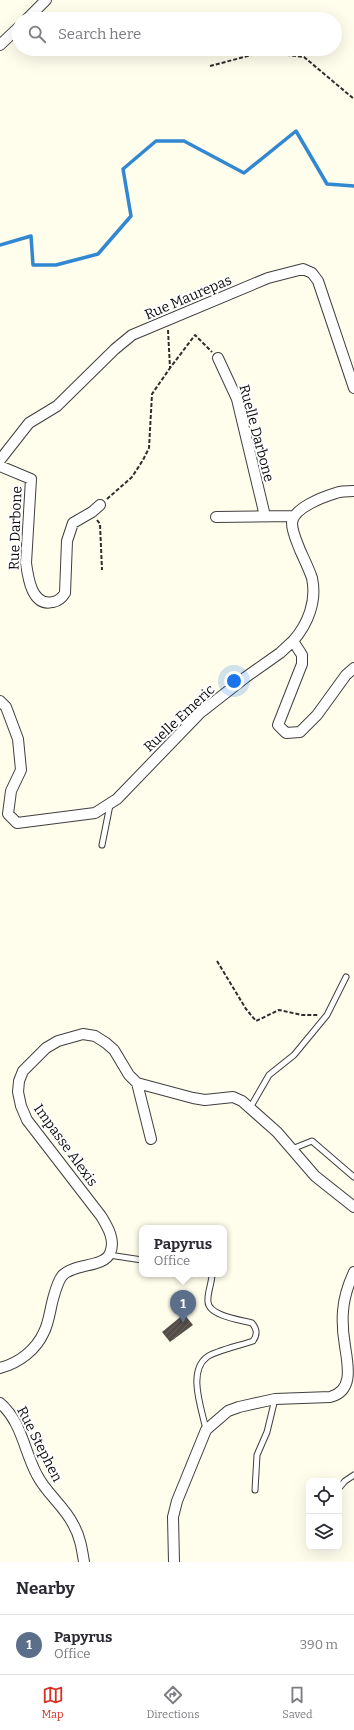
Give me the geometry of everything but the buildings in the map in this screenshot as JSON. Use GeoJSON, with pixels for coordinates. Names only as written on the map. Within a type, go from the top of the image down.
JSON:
{"type":"FeatureCollection","features":[{"type":"Feature","properties":{"kind":"street"},"geometry":{"type":"LineString","coordinates":[[35,12],[46,0]]}},
{"type":"Feature","properties":{"kind":"street"},"geometry":{"type":"LineString","coordinates":[[0,45],[12,34]]}},
{"type":"Feature","properties":{"kind":"street","name":"Rue Maurepas"},"geometry":{"type":"LineString","coordinates":[[0,460],[29,423],[57,406],[115,349],[132,335],[268,278],[304,269],[312,273],[318,281],[354,388]]}},
{"type":"Feature","properties":{"kind":"street","name":"Ruelle Darbone"},"geometry":{"type":"LineString","coordinates":[[218,358],[237,399],[265,516]]}},
{"type":"Feature","properties":{"kind":"street","name":"Rue Darbone"},"geometry":{"type":"LineString","coordinates":[[0,466],[31,479],[26,563],[28,576],[33,591],[36,598],[42,602],[50,603],[62,598],[65,593],[67,541],[73,523],[96,508]]}},
{"type":"Feature","properties":{"kind":"street"},"geometry":{"type":"LineString","coordinates":[[216,517],[294,516],[301,508],[336,493],[354,491]]}},
{"type":"Feature","properties":{"kind":"street","name":"Ruelle Emeric"},"geometry":{"type":"LineString","coordinates":[[0,701],[6,707],[18,739],[20,770],[12,791],[8,814],[16,823],[95,813],[110,804],[200,714],[246,677],[280,653],[303,630],[311,609],[313,592],[312,578],[294,533],[292,523],[294,516]]}},
{"type":"Feature","properties":{"kind":"street"},"geometry":{"type":"LineString","coordinates":[[293,640],[302,655],[302,664],[278,725],[286,733],[300,732],[317,715],[346,675],[354,668]]}},
{"type":"Feature","properties":{"kind":"street","name":"Impasse Alexis"},"geometry":{"type":"LineString","coordinates":[[109,1255],[112,1249],[112,1240],[109,1231],[101,1216],[27,1120],[21,1106],[18,1092],[19,1081],[23,1070],[46,1048],[58,1041],[82,1034],[95,1036],[114,1050],[129,1074],[137,1083]]}},
{"type":"Feature","properties":{"kind":"street"},"geometry":{"type":"LineString","coordinates":[[151,1139],[137,1083],[192,1098],[205,1100],[233,1097],[242,1101],[277,1132],[315,1176],[354,1207]]}},
{"type":"Feature","properties":{"kind":"street"},"geometry":{"type":"LineString","coordinates":[[0,1368],[20,1359],[38,1342],[44,1332],[58,1284],[62,1276],[75,1268],[98,1262],[109,1255]]}},
{"type":"Feature","properties":{"kind":"street"},"geometry":{"type":"LineString","coordinates":[[174,1562],[173,1517],[177,1501],[206,1430],[228,1411],[239,1407],[276,1399],[338,1396],[345,1390],[349,1382],[350,1372],[343,1329],[343,1311],[347,1288],[354,1272]]}},
{"type":"Feature","properties":{"kind":"street","name":"Rue Stephen"},"geometry":{"type":"LineString","coordinates":[[0,1403],[9,1410],[16,1422],[36,1475],[72,1522],[78,1534],[84,1562]]}},
{"type":"Feature","properties":{"kind":"lane"},"geometry":{"type":"LineString","coordinates":[[102,845],[110,804]]}},
{"type":"Feature","properties":{"kind":"lane"},"geometry":{"type":"LineString","coordinates":[[250,1108],[269,1075],[294,1055],[327,1015],[346,977]]}},
{"type":"Feature","properties":{"kind":"lane"},"geometry":{"type":"LineString","coordinates":[[292,1149],[312,1141],[354,1177]]}},
{"type":"Feature","properties":{"kind":"lane"},"geometry":{"type":"LineString","coordinates":[[109,1255],[139,1260]]}},
{"type":"Feature","properties":{"kind":"lane"},"geometry":{"type":"LineString","coordinates":[[206,1430],[196,1380],[198,1367],[207,1356],[253,1341],[256,1332],[252,1323],[216,1314],[209,1308],[208,1302],[212,1277]]}},
{"type":"Feature","properties":{"kind":"lane"},"geometry":{"type":"LineString","coordinates":[[255,1490],[257,1455],[267,1432],[276,1399]]}},
{"type":"Feature","properties":{"kind":"lane"},"geometry":{"type":"LineString","coordinates":[[342,1484],[354,1475]]}},
{"type":"Feature","properties":{"kind":"path"},"geometry":{"type":"LineString","coordinates":[[210,66],[248,56]]}},
{"type":"Feature","properties":{"kind":"path"},"geometry":{"type":"LineString","coordinates":[[296,56],[304,57],[354,99]]}},
{"type":"Feature","properties":{"kind":"path"},"geometry":{"type":"LineString","coordinates":[[168,321],[170,368]]}},
{"type":"Feature","properties":{"kind":"path"},"geometry":{"type":"LineString","coordinates":[[102,570],[100,524],[96,508],[132,477],[149,448],[152,394],[194,335],[218,358]]}},
{"type":"Feature","properties":{"kind":"path"},"geometry":{"type":"LineString","coordinates":[[217,961],[246,1009],[256,1021],[279,1010],[302,1015],[327,1015]]}},
{"type":"Feature","properties":{"kind":"waterway"},"geometry":{"type":"LineString","coordinates":[[0,245],[31,236],[33,265],[56,265],[98,254],[131,216],[123,169],[156,141],[184,141],[244,173],[296,131],[327,184],[354,186]]}},
{"type":"Feature","properties":{"kind":"place","name":"Papyrus"},"geometry":{"type":"Point","coordinates":[183,1323]}}]}
